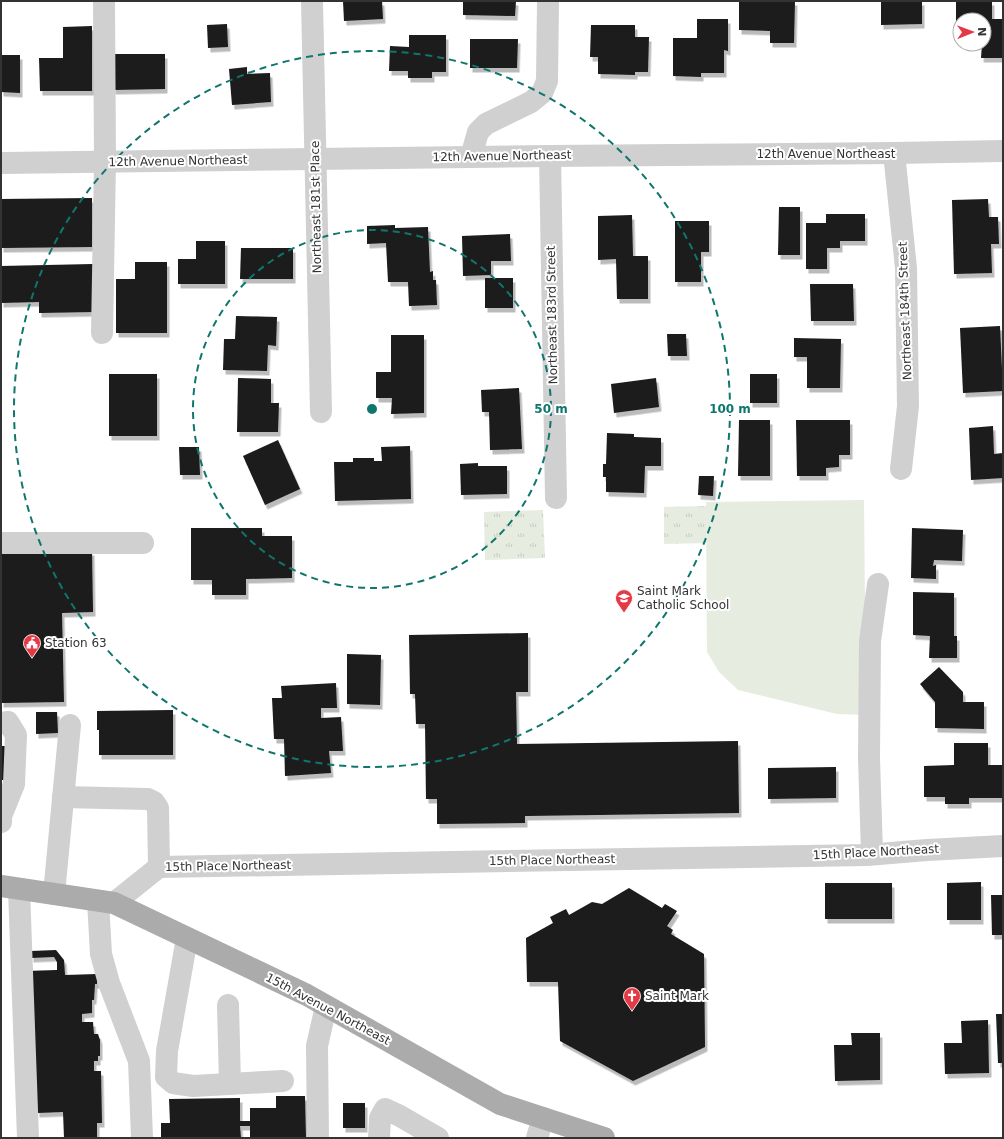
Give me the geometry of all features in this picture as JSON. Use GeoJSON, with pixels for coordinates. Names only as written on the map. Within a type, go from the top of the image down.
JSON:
{"type":"FeatureCollection","features":[{"type":"Feature","properties":{"kind":"main road","name":"15th Avenue Northeast"},"geometry":{"type":"LineString","coordinates":[[10,887],[106,902],[187,938],[306,995],[540,1128],[604,1138]]}},
{"type":"Feature","properties":{"kind":"street"},"geometry":{"type":"LineString","coordinates":[[102,333],[105,162],[104,1]]}},
{"type":"Feature","properties":{"kind":"street","name":"Northeast 181st Place"},"geometry":{"type":"LineString","coordinates":[[312,1],[321,412]]}},
{"type":"Feature","properties":{"kind":"street"},"geometry":{"type":"LineString","coordinates":[[471,157],[478,132],[486,124],[531,102],[542,93],[547,82],[548,3]]}},
{"type":"Feature","properties":{"kind":"street","name":"12th Avenue Northeast"},"geometry":{"type":"LineString","coordinates":[[1,163],[1003,151]]}},
{"type":"Feature","properties":{"kind":"street","name":"Northeast 184th Street"},"geometry":{"type":"LineString","coordinates":[[894,153],[906,268],[908,406],[901,469]]}},
{"type":"Feature","properties":{"kind":"street","name":"Northeast 183rd Street"},"geometry":{"type":"LineString","coordinates":[[550,156],[556,498]]}},
{"type":"Feature","properties":{"kind":"street"},"geometry":{"type":"LineString","coordinates":[[1,542],[143,543]]}},
{"type":"Feature","properties":{"kind":"street"},"geometry":{"type":"LineString","coordinates":[[867,855],[870,641],[878,584]]}},
{"type":"Feature","properties":{"kind":"street"},"geometry":{"type":"LineString","coordinates":[[1,723],[8,722],[16,735],[14,784],[1,816],[1,822]]}},
{"type":"Feature","properties":{"kind":"street"},"geometry":{"type":"LineString","coordinates":[[54,894],[70,725]]}},
{"type":"Feature","properties":{"kind":"street"},"geometry":{"type":"LineString","coordinates":[[855,750],[867,855]]}},
{"type":"Feature","properties":{"kind":"street"},"geometry":{"type":"LineString","coordinates":[[63,797],[148,799],[154,802],[158,808],[159,867]]}},
{"type":"Feature","properties":{"kind":"street","name":"15th Place Northeast"},"geometry":{"type":"LineString","coordinates":[[106,902],[159,867],[867,855],[1003,846]]}},
{"type":"Feature","properties":{"kind":"street"},"geometry":{"type":"LineString","coordinates":[[10,887],[28,1138]]}},
{"type":"Feature","properties":{"kind":"street"},"geometry":{"type":"LineString","coordinates":[[106,902],[101,954],[109,983],[139,1060],[142,1138]]}},
{"type":"Feature","properties":{"kind":"street"},"geometry":{"type":"LineString","coordinates":[[187,938],[167,1051],[166,1077],[173,1083],[193,1086],[283,1080]]}},
{"type":"Feature","properties":{"kind":"street"},"geometry":{"type":"LineString","coordinates":[[228,1005],[230,1084]]}},
{"type":"Feature","properties":{"kind":"street"},"geometry":{"type":"LineString","coordinates":[[318,1138],[317,1046],[326,1006]]}},
{"type":"Feature","properties":{"kind":"street"},"geometry":{"type":"LineString","coordinates":[[379,1138],[380,1118],[385,1109],[438,1138]]}},
{"type":"Feature","properties":{"kind":"green space"},"geometry":{"type":"Polygon","coordinates":[[[864,500],[866,715],[837,714],[738,690],[719,672],[707,652],[706,502],[864,500]]]}},
{"type":"Feature","properties":{"kind":"green space"},"geometry":{"type":"Polygon","coordinates":[[[706,506],[706,543],[664,544],[664,507],[706,506]]]}},
{"type":"Feature","properties":{"kind":"green space"},"geometry":{"type":"Polygon","coordinates":[[[543,510],[545,558],[485,560],[484,512],[543,510]]]}},
{"type":"Feature","properties":{"kind":"building"},"geometry":{"type":"Polygon","coordinates":[[[343,1],[382,1],[383,19],[344,21],[343,1]]]}},
{"type":"Feature","properties":{"kind":"building"},"geometry":{"type":"Polygon","coordinates":[[[463,1],[516,1],[515,16],[463,15],[463,1]]]}},
{"type":"Feature","properties":{"kind":"building"},"geometry":{"type":"Polygon","coordinates":[[[739,1],[795,1],[794,43],[770,43],[770,31],[739,30],[739,1]]]}},
{"type":"Feature","properties":{"kind":"building"},"geometry":{"type":"Polygon","coordinates":[[[881,1],[922,1],[922,24],[881,25],[881,1]]]}},
{"type":"Feature","properties":{"kind":"building"},"geometry":{"type":"Polygon","coordinates":[[[956,1],[992,1],[992,12],[956,12],[956,1]]]}},
{"type":"Feature","properties":{"kind":"building"},"geometry":{"type":"Polygon","coordinates":[[[697,19],[728,19],[728,51],[724,50],[724,73],[701,73],[701,77],[673,76],[673,38],[697,38],[697,19]]]}},
{"type":"Feature","properties":{"kind":"building"},"geometry":{"type":"Polygon","coordinates":[[[992,19],[1003,19],[1003,58],[981,58],[981,52],[992,52],[992,19]]]}},
{"type":"Feature","properties":{"kind":"building"},"geometry":{"type":"Polygon","coordinates":[[[227,24],[228,47],[208,48],[207,25],[227,24]]]}},
{"type":"Feature","properties":{"kind":"building"},"geometry":{"type":"Polygon","coordinates":[[[591,25],[635,25],[635,37],[649,37],[648,72],[635,72],[635,75],[598,74],[598,57],[590,57],[591,25]]]}},
{"type":"Feature","properties":{"kind":"building"},"geometry":{"type":"Polygon","coordinates":[[[92,26],[92,91],[40,91],[39,58],[63,58],[63,27],[92,26]]]}},
{"type":"Feature","properties":{"kind":"building"},"geometry":{"type":"Polygon","coordinates":[[[409,35],[446,35],[446,72],[432,72],[432,78],[408,78],[408,71],[389,71],[390,46],[409,47],[409,35]]]}},
{"type":"Feature","properties":{"kind":"building"},"geometry":{"type":"Polygon","coordinates":[[[470,39],[518,39],[517,68],[470,68],[470,39]]]}},
{"type":"Feature","properties":{"kind":"building"},"geometry":{"type":"Polygon","coordinates":[[[113,54],[165,54],[165,89],[113,90],[113,54]]]}},
{"type":"Feature","properties":{"kind":"building"},"geometry":{"type":"Polygon","coordinates":[[[1,55],[20,55],[20,93],[1,92],[1,55]]]}},
{"type":"Feature","properties":{"kind":"building"},"geometry":{"type":"Polygon","coordinates":[[[247,67],[247,74],[270,73],[271,102],[232,105],[229,69],[247,67]]]}},
{"type":"Feature","properties":{"kind":"building"},"geometry":{"type":"Polygon","coordinates":[[[92,198],[92,247],[1,248],[1,199],[92,198]]]}},
{"type":"Feature","properties":{"kind":"building"},"geometry":{"type":"Polygon","coordinates":[[[988,199],[989,217],[998,217],[999,244],[991,244],[992,273],[954,274],[952,200],[988,199]]]}},
{"type":"Feature","properties":{"kind":"building"},"geometry":{"type":"Polygon","coordinates":[[[779,207],[800,207],[800,255],[778,255],[779,207]]]}},
{"type":"Feature","properties":{"kind":"building"},"geometry":{"type":"Polygon","coordinates":[[[826,214],[865,214],[865,241],[840,241],[840,248],[827,248],[827,269],[806,269],[806,223],[826,223],[826,214]]]}},
{"type":"Feature","properties":{"kind":"building"},"geometry":{"type":"Polygon","coordinates":[[[632,215],[633,256],[648,256],[648,299],[617,299],[616,259],[598,260],[598,216],[632,215]]]}},
{"type":"Feature","properties":{"kind":"building"},"geometry":{"type":"Polygon","coordinates":[[[675,221],[709,221],[709,252],[701,252],[701,282],[675,282],[675,221]]]}},
{"type":"Feature","properties":{"kind":"building"},"geometry":{"type":"Polygon","coordinates":[[[395,225],[395,228],[428,227],[430,272],[433,271],[433,280],[436,280],[437,305],[409,306],[408,282],[388,282],[386,243],[367,244],[367,226],[395,225]]]}},
{"type":"Feature","properties":{"kind":"building"},"geometry":{"type":"Polygon","coordinates":[[[510,234],[511,261],[491,261],[491,275],[463,276],[462,236],[510,234]]]}},
{"type":"Feature","properties":{"kind":"building"},"geometry":{"type":"Polygon","coordinates":[[[196,241],[225,241],[225,284],[178,284],[178,259],[196,259],[196,241]]]}},
{"type":"Feature","properties":{"kind":"building"},"geometry":{"type":"Polygon","coordinates":[[[241,248],[293,248],[293,279],[240,279],[241,248]]]}},
{"type":"Feature","properties":{"kind":"building"},"geometry":{"type":"Polygon","coordinates":[[[135,262],[167,262],[167,333],[116,333],[116,279],[135,279],[135,262]]]}},
{"type":"Feature","properties":{"kind":"building"},"geometry":{"type":"Polygon","coordinates":[[[93,264],[94,312],[39,313],[39,302],[1,303],[1,266],[93,264]]]}},
{"type":"Feature","properties":{"kind":"building"},"geometry":{"type":"Polygon","coordinates":[[[485,278],[513,278],[513,308],[485,308],[485,278]]]}},
{"type":"Feature","properties":{"kind":"building"},"geometry":{"type":"Polygon","coordinates":[[[810,284],[853,284],[854,321],[811,321],[810,284]]]}},
{"type":"Feature","properties":{"kind":"building"},"geometry":{"type":"Polygon","coordinates":[[[236,316],[277,317],[276,346],[268,345],[267,371],[223,370],[224,339],[235,339],[236,316]]]}},
{"type":"Feature","properties":{"kind":"building"},"geometry":{"type":"Polygon","coordinates":[[[1000,326],[1003,391],[963,393],[960,328],[1000,326]]]}},
{"type":"Feature","properties":{"kind":"building"},"geometry":{"type":"Polygon","coordinates":[[[667,334],[686,334],[687,356],[668,356],[667,334]]]}},
{"type":"Feature","properties":{"kind":"building"},"geometry":{"type":"Polygon","coordinates":[[[391,335],[424,335],[424,413],[391,414],[392,398],[376,398],[376,372],[391,372],[391,335]]]}},
{"type":"Feature","properties":{"kind":"building"},"geometry":{"type":"Polygon","coordinates":[[[794,338],[841,339],[840,388],[807,388],[807,357],[794,357],[794,338]]]}},
{"type":"Feature","properties":{"kind":"building"},"geometry":{"type":"Polygon","coordinates":[[[109,374],[157,374],[157,436],[109,436],[109,374]]]}},
{"type":"Feature","properties":{"kind":"building"},"geometry":{"type":"Polygon","coordinates":[[[750,374],[777,374],[777,403],[750,403],[750,374]]]}},
{"type":"Feature","properties":{"kind":"building"},"geometry":{"type":"Polygon","coordinates":[[[238,378],[271,379],[271,403],[279,403],[278,432],[237,432],[238,378]]]}},
{"type":"Feature","properties":{"kind":"building"},"geometry":{"type":"Polygon","coordinates":[[[656,378],[659,407],[614,413],[611,384],[656,378]]]}},
{"type":"Feature","properties":{"kind":"building"},"geometry":{"type":"Polygon","coordinates":[[[519,388],[522,449],[490,450],[489,412],[482,412],[481,390],[519,388]]]}},
{"type":"Feature","properties":{"kind":"building"},"geometry":{"type":"Polygon","coordinates":[[[739,420],[770,420],[770,476],[738,476],[739,420]]]}},
{"type":"Feature","properties":{"kind":"building"},"geometry":{"type":"Polygon","coordinates":[[[796,420],[850,420],[850,455],[839,455],[839,467],[826,468],[826,476],[797,476],[796,420]]]}},
{"type":"Feature","properties":{"kind":"building"},"geometry":{"type":"Polygon","coordinates":[[[993,426],[994,454],[1003,453],[1003,478],[971,480],[969,428],[993,426]]]}},
{"type":"Feature","properties":{"kind":"building"},"geometry":{"type":"Polygon","coordinates":[[[607,433],[634,434],[634,437],[661,438],[661,466],[645,466],[644,493],[606,492],[606,477],[603,477],[603,464],[606,464],[607,433]]]}},
{"type":"Feature","properties":{"kind":"building"},"geometry":{"type":"Polygon","coordinates":[[[278,440],[300,489],[265,505],[243,456],[278,440]]]}},
{"type":"Feature","properties":{"kind":"building"},"geometry":{"type":"Polygon","coordinates":[[[410,446],[411,499],[335,501],[334,462],[353,462],[353,458],[374,458],[374,461],[382,461],[381,447],[410,446]]]}},
{"type":"Feature","properties":{"kind":"building"},"geometry":{"type":"Polygon","coordinates":[[[179,447],[199,447],[200,475],[180,475],[179,447]]]}},
{"type":"Feature","properties":{"kind":"building"},"geometry":{"type":"Polygon","coordinates":[[[478,463],[478,466],[507,466],[507,494],[461,495],[460,464],[478,463]]]}},
{"type":"Feature","properties":{"kind":"building"},"geometry":{"type":"Polygon","coordinates":[[[699,476],[714,476],[713,496],[698,495],[699,476]]]}},
{"type":"Feature","properties":{"kind":"building"},"geometry":{"type":"Polygon","coordinates":[[[191,528],[262,528],[262,536],[292,536],[292,578],[246,579],[246,595],[212,595],[212,580],[191,580],[191,528]]]}},
{"type":"Feature","properties":{"kind":"building"},"geometry":{"type":"Polygon","coordinates":[[[912,528],[963,530],[962,561],[934,560],[933,566],[936,565],[936,579],[911,578],[912,528]]]}},
{"type":"Feature","properties":{"kind":"building","name":"Station 63"},"geometry":{"type":"Polygon","coordinates":[[[92,551],[93,612],[62,613],[64,702],[1,703],[1,553],[92,551]]]}},
{"type":"Feature","properties":{"kind":"building"},"geometry":{"type":"Polygon","coordinates":[[[913,592],[954,593],[954,636],[957,636],[957,658],[929,658],[930,636],[913,635],[913,592]]]}},
{"type":"Feature","properties":{"kind":"building"},"geometry":{"type":"Polygon","coordinates":[[[528,633],[528,692],[516,692],[517,744],[738,741],[739,813],[525,816],[525,823],[437,824],[437,799],[426,799],[425,724],[416,724],[415,694],[410,694],[409,635],[528,633]]]}},
{"type":"Feature","properties":{"kind":"building"},"geometry":{"type":"Polygon","coordinates":[[[347,654],[381,655],[380,705],[347,704],[347,654]]]}},
{"type":"Feature","properties":{"kind":"building"},"geometry":{"type":"Polygon","coordinates":[[[939,667],[963,692],[963,702],[984,702],[984,729],[935,728],[935,702],[920,684],[939,667]]]}},
{"type":"Feature","properties":{"kind":"building"},"geometry":{"type":"Polygon","coordinates":[[[336,683],[337,708],[321,708],[321,718],[341,717],[343,751],[329,751],[331,773],[285,776],[284,739],[274,739],[272,698],[282,698],[281,686],[336,683]]]}},
{"type":"Feature","properties":{"kind":"building"},"geometry":{"type":"Polygon","coordinates":[[[173,710],[173,755],[99,755],[97,711],[173,710]]]}},
{"type":"Feature","properties":{"kind":"building"},"geometry":{"type":"Polygon","coordinates":[[[36,712],[57,712],[58,733],[36,734],[36,712]]]}},
{"type":"Feature","properties":{"kind":"building"},"geometry":{"type":"Polygon","coordinates":[[[954,743],[988,743],[988,765],[1003,765],[1003,798],[969,798],[969,804],[945,804],[945,797],[924,797],[924,766],[954,765],[954,743]]]}},
{"type":"Feature","properties":{"kind":"building"},"geometry":{"type":"Polygon","coordinates":[[[1,746],[5,746],[6,780],[1,780],[1,746]]]}},
{"type":"Feature","properties":{"kind":"building"},"geometry":{"type":"Polygon","coordinates":[[[836,767],[836,798],[768,799],[768,768],[836,767]]]}},
{"type":"Feature","properties":{"kind":"building"},"geometry":{"type":"Polygon","coordinates":[[[981,882],[981,920],[947,920],[947,883],[981,882]]]}},
{"type":"Feature","properties":{"kind":"building"},"geometry":{"type":"Polygon","coordinates":[[[825,883],[892,883],[892,919],[825,919],[825,883]]]}},
{"type":"Feature","properties":{"kind":"building","name":"Saint Mark"},"geometry":{"type":"Polygon","coordinates":[[[629,888],[662,908],[665,904],[677,911],[667,926],[673,930],[671,934],[704,954],[705,1047],[633,1081],[560,1041],[558,982],[527,982],[526,938],[553,923],[550,917],[566,909],[569,915],[592,902],[602,904],[629,888]]]}},
{"type":"Feature","properties":{"kind":"building"},"geometry":{"type":"Polygon","coordinates":[[[991,895],[1003,895],[1003,935],[992,935],[991,895]]]}},
{"type":"Feature","properties":{"kind":"building"},"geometry":{"type":"Polygon","coordinates":[[[56,950],[64,960],[65,975],[97,974],[94,1000],[92,1000],[92,1013],[82,1014],[82,1022],[93,1022],[94,1034],[98,1034],[100,1040],[100,1056],[98,1056],[98,1061],[94,1061],[94,1071],[101,1071],[102,1123],[97,1123],[97,1138],[64,1138],[63,1112],[37,1113],[25,971],[57,970],[57,962],[54,957],[31,958],[31,951],[56,950]]]}},
{"type":"Feature","properties":{"kind":"building"},"geometry":{"type":"Polygon","coordinates":[[[996,1014],[1003,1014],[1003,1063],[998,1063],[996,1014]]]}},
{"type":"Feature","properties":{"kind":"building"},"geometry":{"type":"Polygon","coordinates":[[[988,1020],[989,1073],[945,1074],[944,1043],[962,1043],[961,1021],[988,1020]]]}},
{"type":"Feature","properties":{"kind":"building"},"geometry":{"type":"Polygon","coordinates":[[[851,1033],[880,1033],[880,1080],[835,1081],[834,1045],[852,1045],[851,1033]]]}},
{"type":"Feature","properties":{"kind":"building"},"geometry":{"type":"Polygon","coordinates":[[[276,1096],[305,1096],[306,1138],[250,1138],[250,1126],[240,1126],[241,1138],[161,1138],[161,1123],[170,1123],[169,1099],[240,1098],[240,1121],[250,1121],[250,1108],[276,1108],[276,1096]]]}},
{"type":"Feature","properties":{"kind":"building"},"geometry":{"type":"Polygon","coordinates":[[[343,1103],[365,1103],[365,1128],[343,1128],[343,1103]]]}},
{"type":"Feature","properties":{"kind":"place","name":"Saint Mark Catholic School"},"geometry":{"type":"Point","coordinates":[624,613]}},
{"type":"Feature","properties":{"kind":"place","name":"Station 63"},"geometry":{"type":"Point","coordinates":[32,658]}},
{"type":"Feature","properties":{"kind":"place","name":"Saint Mark"},"geometry":{"type":"Point","coordinates":[632,1011]}}]}
